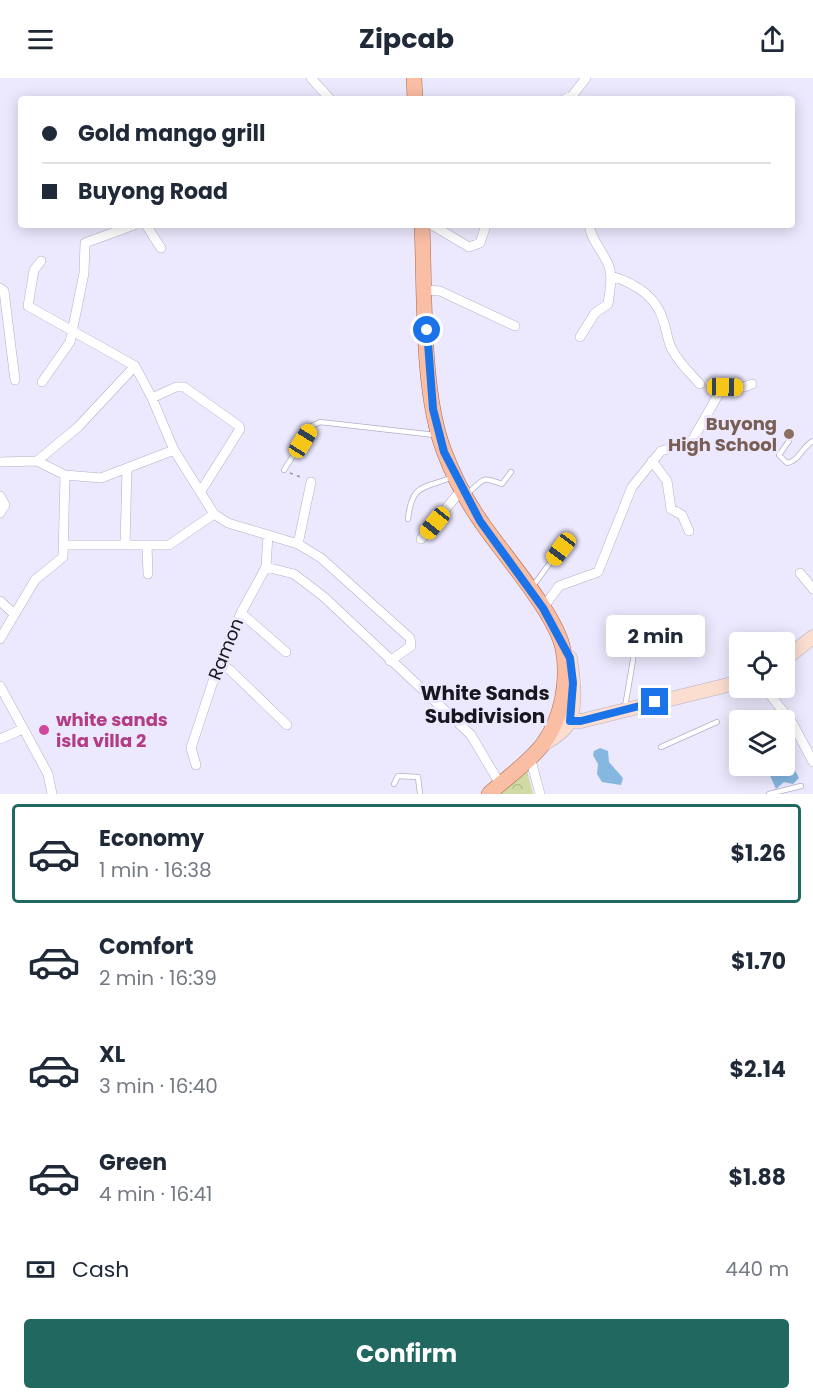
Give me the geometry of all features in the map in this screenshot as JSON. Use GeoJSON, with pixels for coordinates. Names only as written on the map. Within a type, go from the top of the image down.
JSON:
{"type":"FeatureCollection","features":[{"type":"Feature","properties":{"kind":"main road"},"geometry":{"type":"LineString","coordinates":[[414,78],[415,96]]}},
{"type":"Feature","properties":{"kind":"main road"},"geometry":{"type":"LineString","coordinates":[[422,228],[429,371],[439,435],[461,486],[480,521],[543,608],[562,647],[563,697],[559,712],[542,745],[495,789]]}},
{"type":"Feature","properties":{"kind":"street"},"geometry":{"type":"LineString","coordinates":[[311,78],[327,96]]}},
{"type":"Feature","properties":{"kind":"street"},"geometry":{"type":"LineString","coordinates":[[573,96],[586,78]]}},
{"type":"Feature","properties":{"kind":"street"},"geometry":{"type":"LineString","coordinates":[[42,382],[70,342],[84,273],[86,243],[126,228]]}},
{"type":"Feature","properties":{"kind":"street"},"geometry":{"type":"LineString","coordinates":[[148,228],[161,248]]}},
{"type":"Feature","properties":{"kind":"street"},"geometry":{"type":"LineString","coordinates":[[437,228],[469,247],[480,243],[485,228]]}},
{"type":"Feature","properties":{"kind":"street"},"geometry":{"type":"LineString","coordinates":[[580,337],[595,313],[608,303],[611,276],[607,261],[597,246],[590,228]]}},
{"type":"Feature","properties":{"kind":"street"},"geometry":{"type":"LineString","coordinates":[[41,261],[34,270],[28,306],[135,366],[152,398],[174,450],[214,514],[228,523],[298,544],[321,558],[410,638],[411,646],[390,662]]}},
{"type":"Feature","properties":{"kind":"street"},"geometry":{"type":"LineString","coordinates":[[611,276],[633,283],[653,301],[663,316],[674,354],[700,384]]}},
{"type":"Feature","properties":{"kind":"street"},"geometry":{"type":"LineString","coordinates":[[0,288],[4,291],[15,380]]}},
{"type":"Feature","properties":{"kind":"street"},"geometry":{"type":"LineString","coordinates":[[425,290],[440,291],[458,298],[515,326]]}},
{"type":"Feature","properties":{"kind":"street"},"geometry":{"type":"LineString","coordinates":[[37,461],[78,427],[135,366]]}},
{"type":"Feature","properties":{"kind":"street"},"geometry":{"type":"LineString","coordinates":[[543,608],[559,586],[598,572],[632,487],[652,461],[667,448],[685,445],[693,439],[722,388],[744,387],[752,384]]}},
{"type":"Feature","properties":{"kind":"street"},"geometry":{"type":"LineString","coordinates":[[152,398],[176,387],[184,387],[239,426],[240,429],[201,491]]}},
{"type":"Feature","properties":{"kind":"street"},"geometry":{"type":"LineString","coordinates":[[0,462],[37,461],[65,475],[101,478],[174,450]]}},
{"type":"Feature","properties":{"kind":"street"},"geometry":{"type":"LineString","coordinates":[[652,461],[667,481],[671,509],[682,515],[689,531]]}},
{"type":"Feature","properties":{"kind":"street"},"geometry":{"type":"LineString","coordinates":[[125,545],[127,469]]}},
{"type":"Feature","properties":{"kind":"street"},"geometry":{"type":"LineString","coordinates":[[0,639],[13,613],[35,580],[63,557],[65,475]]}},
{"type":"Feature","properties":{"kind":"street"},"geometry":{"type":"LineString","coordinates":[[298,544],[311,482]]}},
{"type":"Feature","properties":{"kind":"street"},"geometry":{"type":"LineString","coordinates":[[421,539],[461,486]]}},
{"type":"Feature","properties":{"kind":"street"},"geometry":{"type":"LineString","coordinates":[[0,496],[5,505],[0,513]]}},
{"type":"Feature","properties":{"kind":"street"},"geometry":{"type":"LineString","coordinates":[[64,545],[170,545],[214,514]]}},
{"type":"Feature","properties":{"kind":"street","name":"Ramon"},"geometry":{"type":"LineString","coordinates":[[196,765],[191,747],[219,663],[241,613],[266,567],[268,535]]}},
{"type":"Feature","properties":{"kind":"street"},"geometry":{"type":"LineString","coordinates":[[147,545],[148,573]]}},
{"type":"Feature","properties":{"kind":"street"},"geometry":{"type":"LineString","coordinates":[[266,567],[294,574],[324,597],[390,662],[471,735],[495,789]]}},
{"type":"Feature","properties":{"kind":"street"},"geometry":{"type":"LineString","coordinates":[[800,573],[813,589]]}},
{"type":"Feature","properties":{"kind":"street"},"geometry":{"type":"LineString","coordinates":[[0,601],[13,613]]}},
{"type":"Feature","properties":{"kind":"street"},"geometry":{"type":"LineString","coordinates":[[241,613],[286,652]]}},
{"type":"Feature","properties":{"kind":"street"},"geometry":{"type":"LineString","coordinates":[[795,651],[813,637]]}},
{"type":"Feature","properties":{"kind":"street"},"geometry":{"type":"LineString","coordinates":[[542,745],[560,733],[570,721],[573,672],[570,658],[562,647]]}},
{"type":"Feature","properties":{"kind":"street"},"geometry":{"type":"LineString","coordinates":[[219,663],[230,670],[287,725]]}},
{"type":"Feature","properties":{"kind":"street"},"geometry":{"type":"LineString","coordinates":[[570,721],[729,685]]}},
{"type":"Feature","properties":{"kind":"street"},"geometry":{"type":"LineString","coordinates":[[0,686],[48,774],[52,794]]}},
{"type":"Feature","properties":{"kind":"street"},"geometry":{"type":"LineString","coordinates":[[773,698],[794,724],[813,762]]}},
{"type":"Feature","properties":{"kind":"street"},"geometry":{"type":"LineString","coordinates":[[0,739],[23,729]]}},
{"type":"Feature","properties":{"kind":"street"},"geometry":{"type":"LineString","coordinates":[[530,757],[540,794]]}},
{"type":"Feature","properties":{"kind":"lane"},"geometry":{"type":"LineString","coordinates":[[284,470],[312,426],[320,422],[439,435]]}},
{"type":"Feature","properties":{"kind":"lane"},"geometry":{"type":"LineString","coordinates":[[789,441],[779,455],[787,463],[794,461],[813,441]]}},
{"type":"Feature","properties":{"kind":"lane"},"geometry":{"type":"LineString","coordinates":[[408,519],[410,500],[416,491],[461,486],[490,477],[502,484],[511,472]]}},
{"type":"Feature","properties":{"kind":"lane"},"geometry":{"type":"LineString","coordinates":[[530,590],[561,549]]}},
{"type":"Feature","properties":{"kind":"lane"},"geometry":{"type":"LineString","coordinates":[[624,710],[633,660],[633,639]]}},
{"type":"Feature","properties":{"kind":"lane"},"geometry":{"type":"LineString","coordinates":[[662,747],[717,722]]}},
{"type":"Feature","properties":{"kind":"lane"},"geometry":{"type":"LineString","coordinates":[[394,783],[398,776],[418,777],[420,794]]}},
{"type":"Feature","properties":{"kind":"lane"},"geometry":{"type":"LineString","coordinates":[[770,794],[801,786]]}},
{"type":"Feature","properties":{"kind":"path"},"geometry":{"type":"LineString","coordinates":[[284,470],[311,482]]}},
{"type":"Feature","properties":{"kind":"green space"},"geometry":{"type":"Polygon","coordinates":[[[527,771],[533,794],[501,794],[527,771]]]}},
{"type":"Feature","properties":{"kind":"water"},"geometry":{"type":"Polygon","coordinates":[[[600,748],[608,751],[609,762],[623,778],[621,785],[602,782],[597,774],[598,764],[593,755],[594,751],[600,748]]]}},
{"type":"Feature","properties":{"kind":"water"},"geometry":{"type":"Polygon","coordinates":[[[795,770],[799,778],[793,784],[784,782],[776,789],[770,776],[795,776],[795,770]]]}},
{"type":"Feature","properties":{"kind":"place","name":"Buyong High School"},"geometry":{"type":"Point","coordinates":[789,434]}},
{"type":"Feature","properties":{"kind":"place","name":"white sands isla villa 2"},"geometry":{"type":"Point","coordinates":[44,730]}},
{"type":"Feature","properties":{"kind":"district","name":"White Sands Subdivision"},"geometry":{"type":"Point","coordinates":[485,704]}},
{"type":"Feature","properties":{"kind":"route"},"geometry":{"type":"LineString","coordinates":[[427,330],[433,409],[444,452],[480,521],[543,608],[562,647],[570,658],[573,672],[570,721],[581,721],[655,702]]}}]}
